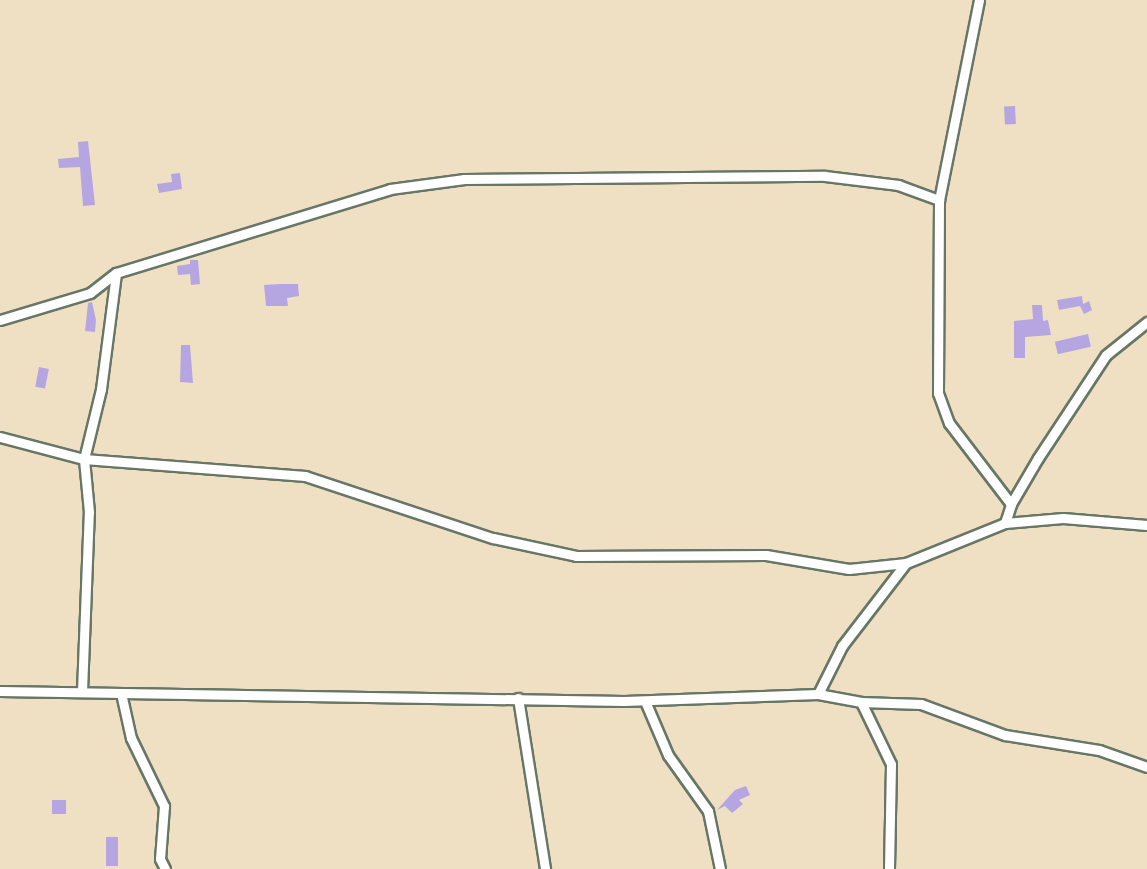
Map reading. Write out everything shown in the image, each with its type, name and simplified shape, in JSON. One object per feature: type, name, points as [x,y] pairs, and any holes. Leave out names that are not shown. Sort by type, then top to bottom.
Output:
[{"type":"street","points":[[979,0],[939,200],[938,393],[949,423],[1011,504]]},
{"type":"street","points":[[0,320],[90,293],[116,273],[390,189],[464,179],[825,176],[898,185],[939,200]]},
{"type":"street","points":[[82,692],[89,512],[84,459],[102,389],[116,273]]},
{"type":"street","points":[[1005,523],[1011,504],[1107,355],[1147,322]]},
{"type":"street","points":[[0,437],[84,459],[305,476],[493,538],[576,556],[766,555],[849,568],[906,563],[1005,523],[1063,518],[1147,525]]},
{"type":"street","points":[[818,694],[842,646],[906,563]]},
{"type":"street","points":[[0,691],[645,700],[818,694],[861,702],[921,704],[1005,735],[1099,750],[1147,767]]},
{"type":"street","points":[[121,693],[131,738],[164,806],[160,859],[165,869]]},
{"type":"street","points":[[518,698],[545,869]]},
{"type":"street","points":[[645,700],[668,754],[708,811],[720,869]]},
{"type":"street","points":[[861,702],[891,764],[889,869]]},
{"type":"building","points":[[1015,106],[1016,124],[1005,125],[1004,107]]},
{"type":"building","points":[[88,141],[95,205],[83,206],[80,167],[59,168],[58,159],[79,157],[78,142]]},
{"type":"building","points":[[180,173],[182,189],[159,193],[157,184],[172,182],[171,174]]},
{"type":"building","points":[[190,260],[198,260],[200,284],[191,285],[190,274],[178,275],[177,266],[190,264]]},
{"type":"building","points":[[298,284],[299,296],[287,298],[288,306],[266,306],[264,285]]},
{"type":"building","points":[[1082,296],[1083,304],[1089,301],[1092,310],[1084,314],[1080,306],[1059,310],[1057,300]]},
{"type":"building","points":[[92,302],[96,320],[95,332],[85,331],[88,303]]},
{"type":"building","points":[[1032,305],[1042,305],[1043,321],[1048,320],[1051,335],[1025,337],[1025,358],[1014,358],[1014,321],[1033,319]]},
{"type":"building","points":[[1088,334],[1091,347],[1058,354],[1055,342]]},
{"type":"building","points":[[181,345],[190,345],[193,383],[180,382]]},
{"type":"building","points":[[39,367],[49,369],[45,389],[35,387]]},
{"type":"building","points":[[746,786],[750,795],[739,800],[743,804],[732,813],[725,806],[717,810],[735,790]]},
{"type":"building","points":[[52,800],[66,800],[66,814],[52,814]]},
{"type":"building","points":[[106,837],[118,837],[118,866],[106,866]]}]
